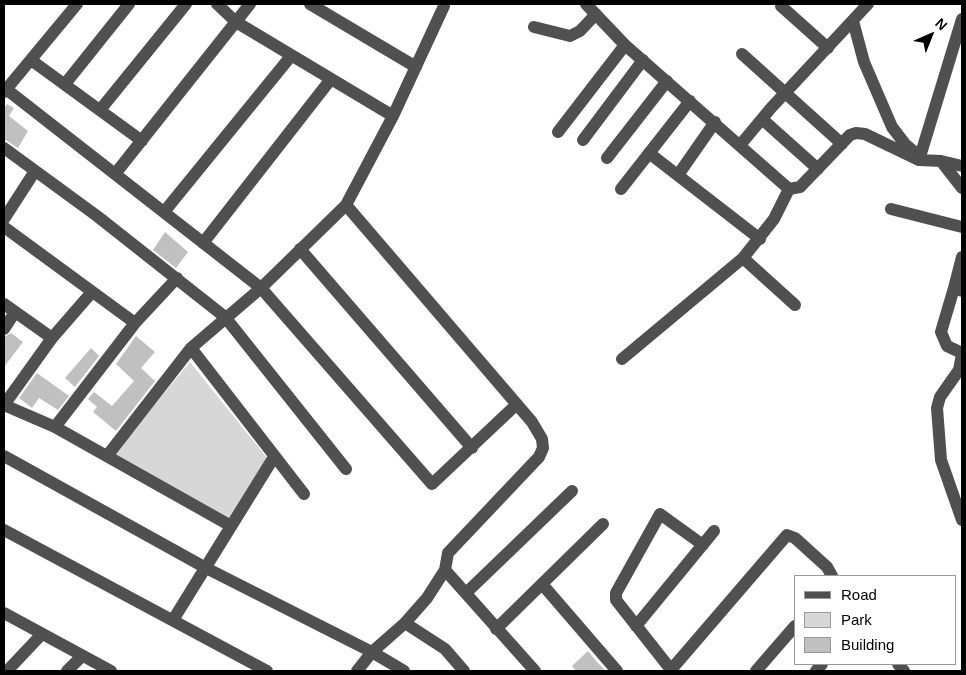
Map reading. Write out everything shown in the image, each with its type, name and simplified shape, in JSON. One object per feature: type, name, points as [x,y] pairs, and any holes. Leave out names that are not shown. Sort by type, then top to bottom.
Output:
[{"type":"street","points":[[77,4],[5,91],[261,288],[432,484],[517,404]]},
{"type":"street","points":[[65,84],[129,4]]},
{"type":"street","points":[[100,110],[186,4]]},
{"type":"street","points":[[217,4],[236,22],[393,116]]},
{"type":"street","points":[[115,174],[250,4]]},
{"type":"street","points":[[310,4],[416,67]]},
{"type":"street","points":[[107,456],[191,348],[261,288],[346,205],[393,116],[444,4]]},
{"type":"street","points":[[586,4],[625,45],[741,144],[788,188],[796,189],[800,187],[850,135],[865,134],[919,159],[941,161],[962,166]]},
{"type":"street","points":[[741,144],[786,92],[868,4]]},
{"type":"street","points":[[780,6],[828,48]]},
{"type":"street","points":[[534,26],[570,36],[580,31],[596,14]]},
{"type":"street","points":[[919,159],[962,19]]},
{"type":"street","points":[[853,21],[864,62],[892,127],[919,159]]},
{"type":"street","points":[[558,132],[625,45]]},
{"type":"street","points":[[742,54],[842,144]]},
{"type":"street","points":[[164,212],[291,56]]},
{"type":"street","points":[[31,60],[142,141]]},
{"type":"street","points":[[583,140],[643,60]]},
{"type":"street","points":[[203,242],[331,79]]},
{"type":"street","points":[[607,158],[667,80]]},
{"type":"street","points":[[622,189],[690,100]]},
{"type":"street","points":[[762,119],[818,168]]},
{"type":"street","points":[[678,175],[715,122]]},
{"type":"street","points":[[4,148],[177,278],[225,317],[346,469]]},
{"type":"street","points":[[649,153],[760,239]]},
{"type":"street","points":[[941,161],[962,188]]},
{"type":"street","points":[[4,219],[35,171]]},
{"type":"street","points":[[622,359],[743,258],[774,219],[788,188]]},
{"type":"street","points":[[346,205],[517,404],[538,430],[542,439],[542,452],[539,457],[448,553],[446,570],[427,598],[405,623],[372,652],[357,671]]},
{"type":"street","points":[[891,209],[962,227]]},
{"type":"street","points":[[4,227],[135,323]]},
{"type":"street","points":[[300,249],[472,448]]},
{"type":"street","points":[[962,257],[958,290],[941,332],[947,346],[962,354],[959,375],[940,397],[937,430],[941,460],[962,520]]},
{"type":"street","points":[[743,258],[795,305]]},
{"type":"street","points":[[55,427],[135,323],[177,278]]},
{"type":"street","points":[[92,292],[52,338],[4,405],[55,427],[231,526]]},
{"type":"street","points":[[4,304],[52,338]]},
{"type":"street","points":[[4,329],[15,312]]},
{"type":"street","points":[[191,348],[304,494]]},
{"type":"street","points":[[4,456],[206,568],[372,652],[404,671]]},
{"type":"street","points":[[173,620],[274,457]]},
{"type":"street","points":[[466,593],[572,491]]},
{"type":"street","points":[[703,546],[660,514],[616,593],[616,600],[671,671],[787,536],[794,538],[827,567],[831,575]]},
{"type":"street","points":[[496,628],[603,524]]},
{"type":"street","points":[[4,530],[267,671]]},
{"type":"street","points":[[636,626],[714,532]]},
{"type":"street","points":[[446,570],[535,671]]},
{"type":"street","points":[[542,584],[617,671]]},
{"type":"street","points":[[4,613],[41,635],[111,671]]},
{"type":"street","points":[[405,623],[445,649],[464,671]]},
{"type":"street","points":[[756,671],[794,627]]},
{"type":"street","points":[[7,671],[41,635]]},
{"type":"street","points":[[68,671],[82,656]]},
{"type":"green space","points":[[190,362],[267,458],[229,520],[113,455]]},
{"type":"building","points":[[7,104],[14,108],[9,116],[28,131],[18,148],[4,139],[4,109]]},
{"type":"building","points":[[165,232],[188,252],[176,268],[153,250]]},
{"type":"building","points":[[11,333],[23,342],[4,367],[4,337]]},
{"type":"building","points":[[136,336],[155,352],[141,368],[155,381],[116,431],[93,412],[97,407],[88,399],[94,392],[112,406],[134,381],[116,364]]},
{"type":"building","points":[[91,348],[99,356],[75,387],[65,378]]},
{"type":"building","points":[[37,373],[69,396],[58,410],[39,398],[32,408],[19,398]]},
{"type":"building","points":[[588,651],[606,671],[576,671],[572,666]]}]
